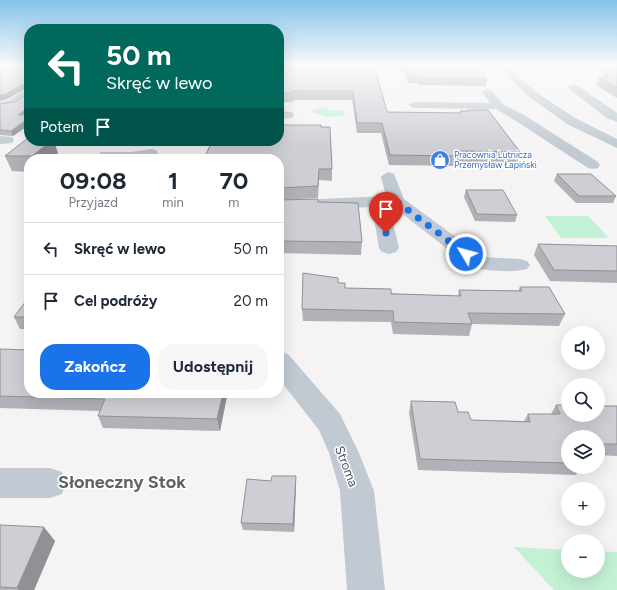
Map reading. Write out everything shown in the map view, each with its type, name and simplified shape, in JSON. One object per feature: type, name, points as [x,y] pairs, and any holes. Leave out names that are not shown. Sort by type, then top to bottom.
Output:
[{"type":"street","points":[[532,93],[592,131],[617,144]]},
{"type":"street","points":[[542,93],[566,115]]},
{"type":"street","points":[[581,93],[617,118]]},
{"type":"street","points":[[0,105],[11,103],[24,94]]},
{"type":"street","points":[[420,94],[421,97],[493,99],[593,165]]},
{"type":"street","points":[[415,105],[493,99]]},
{"type":"street","points":[[514,114],[566,115]]},
{"type":"street","points":[[141,154],[151,151]]},
{"type":"street","points":[[389,177],[389,248]]},
{"type":"street","points":[[284,206],[388,202],[478,263],[520,265]]},
{"type":"street","name":"Stroma","points":[[284,367],[330,423],[344,453],[357,491],[366,590]]},
{"type":"street","points":[[0,483],[50,484]]},
{"type":"green space","points":[[327,107],[328,110],[343,110],[345,116],[326,117],[309,111]]},
{"type":"green space","points":[[545,216],[588,216],[609,238],[561,238]]},
{"type":"green space","points":[[514,547],[561,550],[561,578],[605,578],[605,551],[617,552],[617,590],[554,590]]},
{"type":"building","points":[[0,93],[9,93],[6,94],[0,96]]},
{"type":"building","points":[[353,93],[382,93],[387,112],[461,113],[460,111],[488,110],[520,152],[461,151],[463,156],[390,155],[382,123],[357,123]]},
{"type":"building","points":[[24,96],[24,111],[18,115],[24,115],[24,122],[11,131],[0,130],[0,104],[14,102]]},
{"type":"building","points":[[284,125],[321,125],[321,127],[330,127],[332,169],[319,169],[318,186],[284,188],[284,154],[206,154],[210,146],[284,146]]},
{"type":"building","points":[[24,141],[24,146],[45,146],[35,154],[24,154],[24,156],[5,156]]},
{"type":"building","points":[[557,174],[591,174],[616,196],[579,196]]},
{"type":"building","points":[[466,190],[503,190],[517,215],[477,214]]},
{"type":"building","points":[[318,199],[318,202],[358,203],[362,242],[284,241],[284,200]]},
{"type":"building","points":[[538,244],[617,246],[617,271],[554,270]]},
{"type":"building","points":[[303,273],[338,278],[338,283],[345,283],[345,288],[391,289],[391,294],[461,296],[459,290],[522,291],[520,287],[549,287],[565,314],[468,313],[472,324],[394,322],[393,311],[302,309]]},
{"type":"building","points":[[24,304],[24,317],[14,317]]},
{"type":"building","points":[[0,349],[24,350],[24,397],[0,396]]},
{"type":"building","points":[[70,398],[222,398],[217,419],[98,416],[105,399]]},
{"type":"building","points":[[411,401],[455,402],[458,412],[468,412],[471,420],[530,422],[528,414],[560,414],[556,405],[561,405],[561,422],[605,422],[605,406],[617,406],[617,444],[605,444],[605,430],[561,430],[561,463],[420,459]]},
{"type":"building","points":[[272,476],[296,476],[293,524],[241,523],[247,479],[271,481]]},
{"type":"building","points":[[0,525],[44,527],[17,588],[0,587]]},
{"type":"place","name":"Pracownia Lutnicza Przemysław Łapiński","points":[[440,160]]},
{"type":"district","name":"Słoneczny Stok","points":[[122,482]]},
{"type":"route","points":[[386,233],[380,202],[396,201],[466,254]]}]
